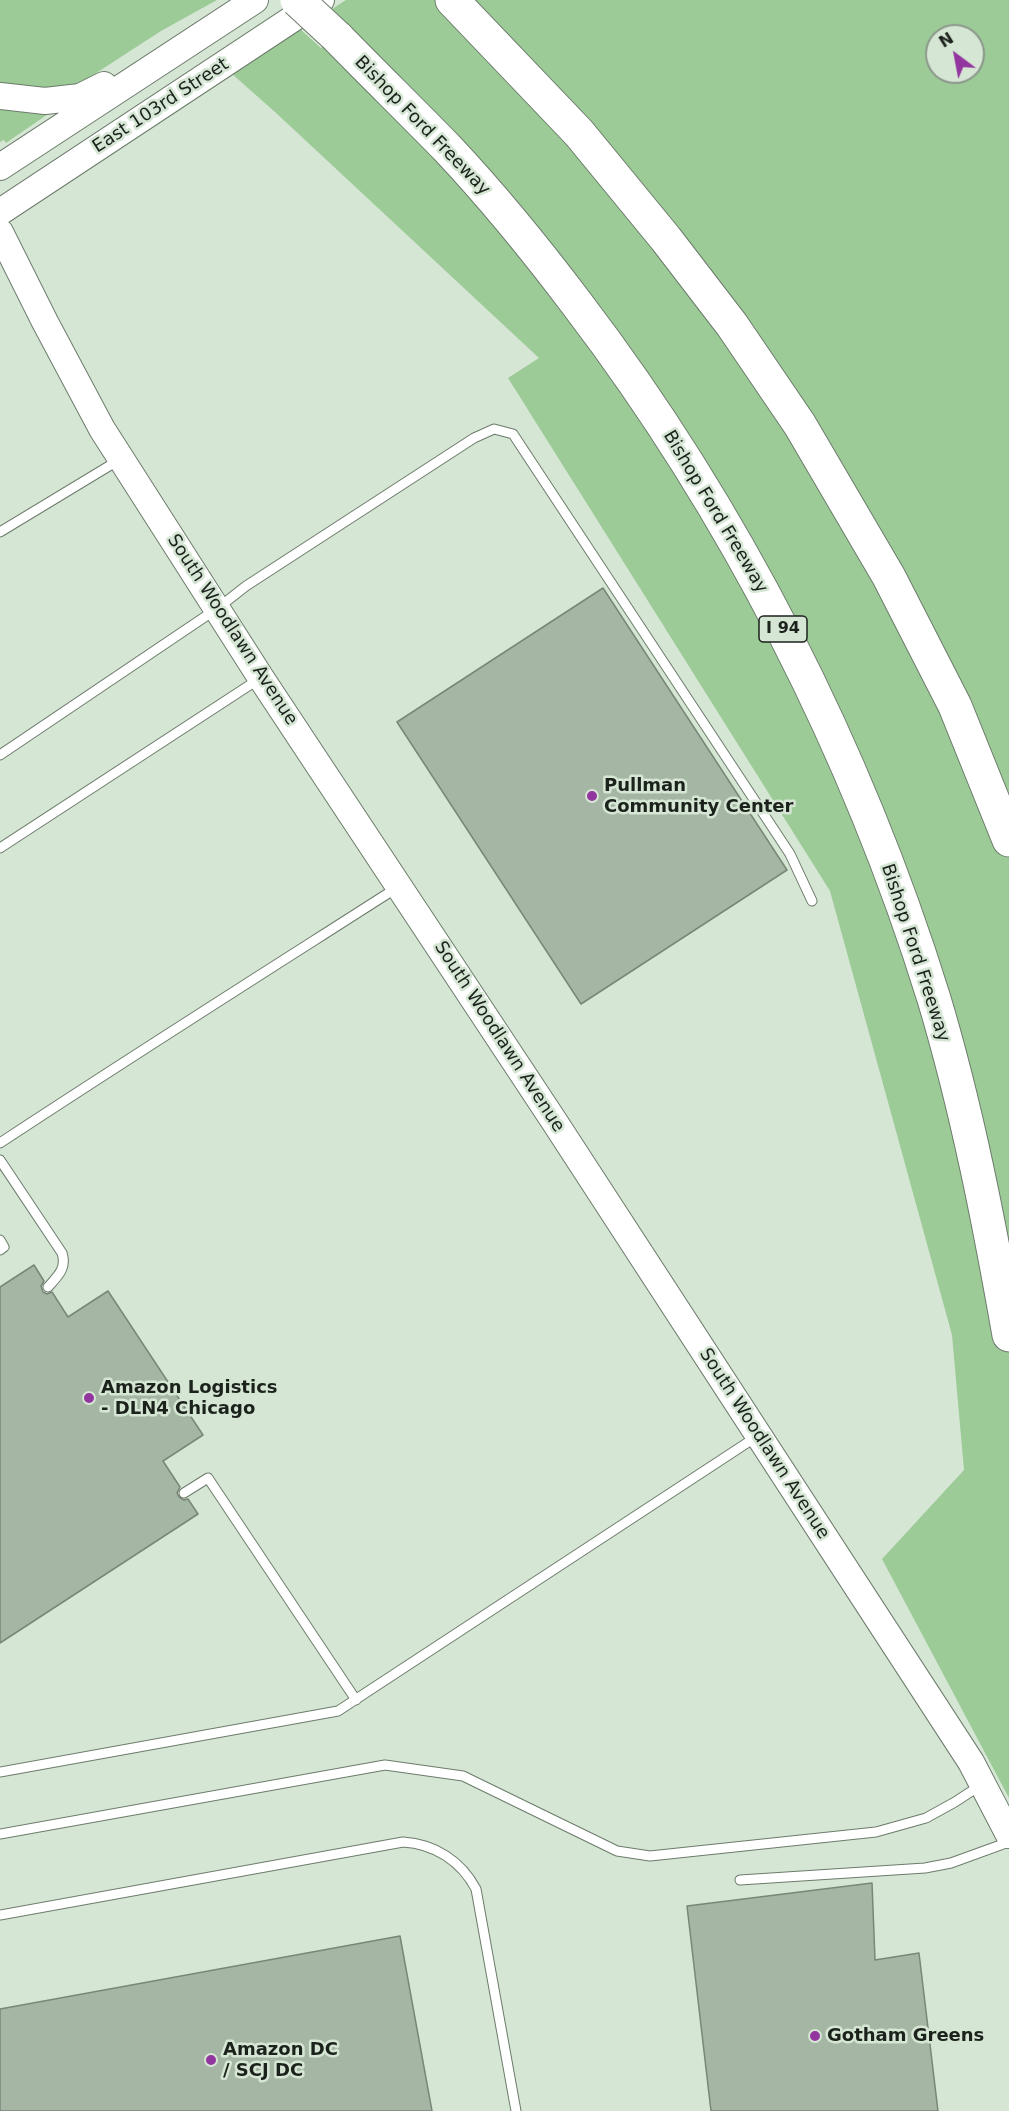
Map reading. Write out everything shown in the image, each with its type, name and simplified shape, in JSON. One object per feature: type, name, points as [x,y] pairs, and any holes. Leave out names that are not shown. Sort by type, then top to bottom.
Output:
[{"type":"highway","name":"Bishop Ford Freeway","points":[[297,0],[337,37],[449,151],[503,212],[578,305],[663,427],[726,527],[775,614],[825,716],[898,891],[934,1001],[972,1142],[1009,1335]]},
{"type":"highway","points":[[452,0],[579,133],[732,325],[800,425],[889,577],[950,696],[1009,840]]},
{"type":"street","name":"East 103rd Street","points":[[0,167],[255,0]]},
{"type":"street","name":"East 103rd Street","points":[[0,212],[321,0]]},
{"type":"street","points":[[0,96],[45,101],[80,97],[180,49]]},
{"type":"street","name":"South Woodlawn Avenue","points":[[0,232],[102,429],[261,678],[400,886],[983,1783],[1009,1834]]},
{"type":"lane","points":[[0,755],[218,608],[246,586],[474,438],[494,429],[513,434],[790,854],[812,901]]},
{"type":"lane","points":[[0,532],[121,458]]},
{"type":"lane","points":[[0,848],[261,678]]},
{"type":"lane","points":[[0,1143],[149,1045],[400,886]]},
{"type":"lane","points":[[0,1160],[62,1253],[65,1262],[61,1272],[48,1287]]},
{"type":"lane","points":[[0,1240],[4,1247],[0,1250]]},
{"type":"lane","points":[[0,1772],[338,1711],[758,1436]]},
{"type":"lane","points":[[184,1493],[208,1478],[356,1700]]},
{"type":"lane","points":[[0,1834],[385,1765],[464,1776],[617,1851],[650,1856],[876,1832],[926,1818],[983,1783]]},
{"type":"lane","points":[[0,1915],[403,1842],[418,1843],[438,1851],[457,1863],[468,1874],[476,1890],[516,2111]]},
{"type":"lane","points":[[740,1881],[925,1868],[951,1863],[1009,1842]]},
{"type":"green space","points":[[0,0],[217,0],[161,31],[90,77],[63,91],[0,89]]},
{"type":"green space","points":[[346,0],[1009,0],[1009,1798],[882,1559],[964,1470],[952,1335],[830,891],[508,378],[539,358],[231,73],[300,29],[321,48],[352,28],[332,9]]},
{"type":"green space","points":[[0,103],[51,112],[6,143],[4,140],[0,142]]},
{"type":"building","name":"Pullman Community Center","points":[[603,588],[787,870],[581,1004],[397,722]]},
{"type":"building","name":"Amazon Logistics - DLN4 Chicago","points":[[34,1265],[44,1281],[41,1286],[43,1292],[47,1294],[52,1292],[68,1317],[108,1291],[203,1435],[163,1461],[180,1487],[177,1493],[179,1497],[184,1500],[188,1499],[198,1514],[0,1643],[0,1287]]},
{"type":"building","name":"Gotham Greens","points":[[872,1883],[875,1960],[919,1953],[938,2111],[711,2111],[687,1906]]},
{"type":"building","name":"Amazon DC / SCJ DC","points":[[400,1936],[432,2111],[0,2111],[0,2009]]},
{"type":"place","name":"Pullman Community Center","points":[[592,796]]},
{"type":"place","name":"Amazon Logistics - DLN4 Chicago","points":[[89,1398]]},
{"type":"place","name":"Gotham Greens","points":[[815,2036]]},
{"type":"place","name":"Amazon DC / SCJ DC","points":[[211,2060]]}]
